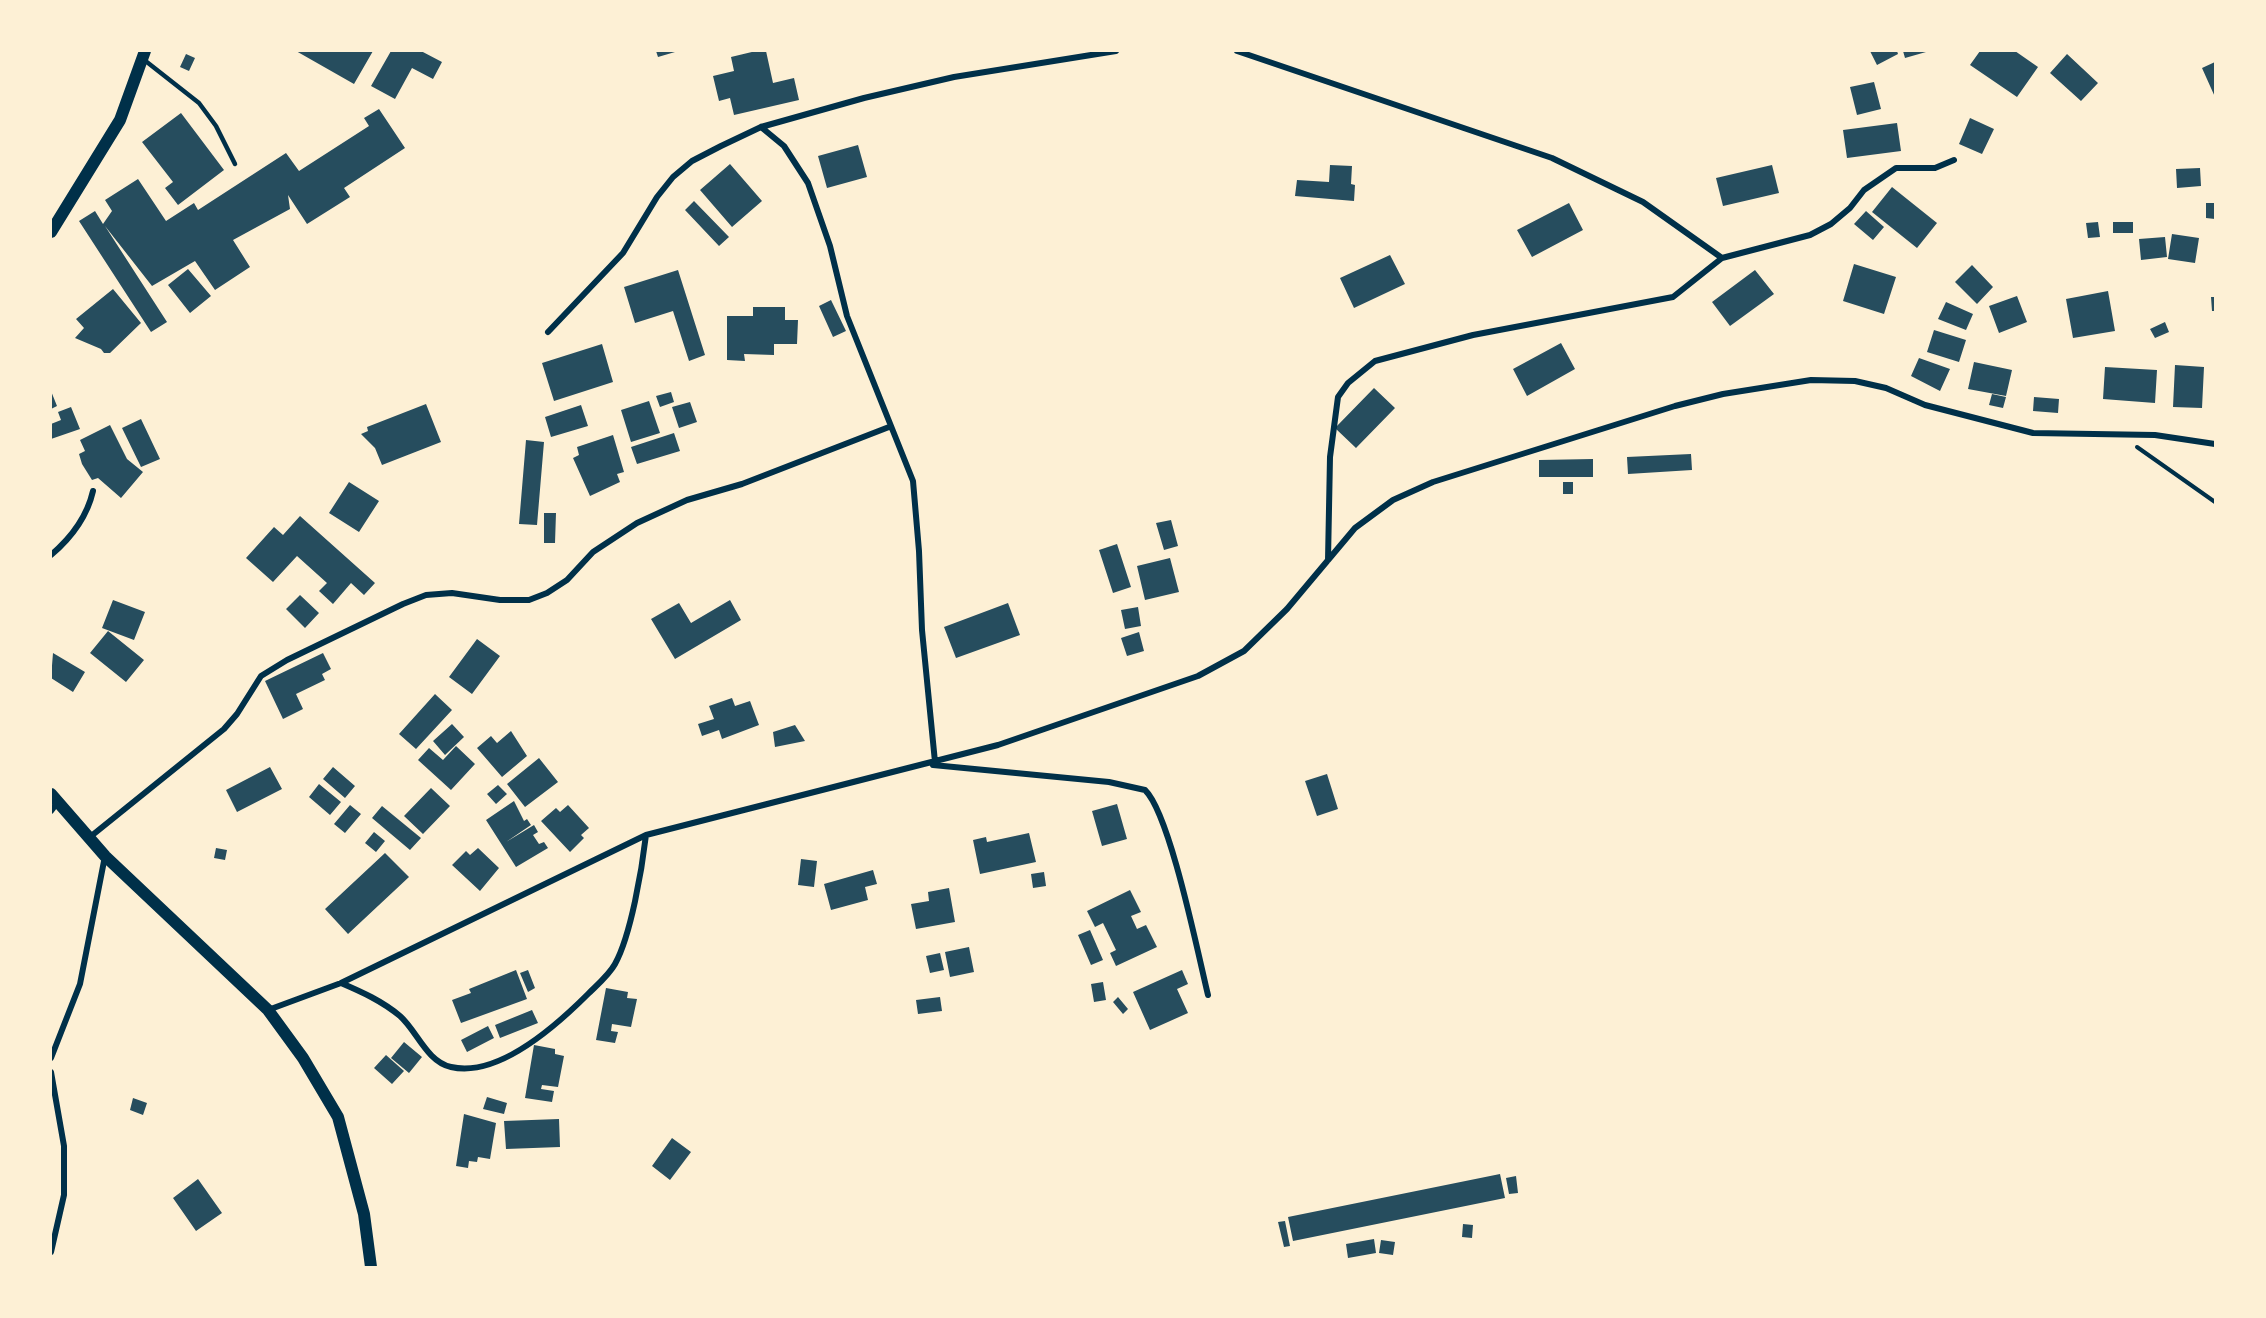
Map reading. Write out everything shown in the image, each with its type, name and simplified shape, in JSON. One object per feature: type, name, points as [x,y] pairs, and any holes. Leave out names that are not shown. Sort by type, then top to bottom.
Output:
[{"type":"main road","points":[[51,232],[120,120],[144,55]]},
{"type":"main road","points":[[53,803],[90,837],[105,856],[268,1010],[303,1058],[338,1117],[364,1214],[371,1267]]},
{"type":"street","points":[[549,332],[623,253],[657,197],[673,177],[692,161],[761,127],[954,77],[1116,51]]},
{"type":"street","points":[[1237,51],[1552,158],[1643,202],[1722,258]]},
{"type":"street","points":[[761,127],[784,146],[808,183],[830,246],[847,316],[889,427],[913,481],[922,630],[935,762]]},
{"type":"street","points":[[1328,561],[1330,457],[1338,397],[1348,383],[1375,361],[1473,335],[1673,297],[1722,258],[1810,235],[1831,224],[1864,190],[1896,168],[1935,168],[1954,160]]},
{"type":"street","points":[[268,1010],[341,982],[646,835],[935,762],[1106,710],[1198,676],[1244,651],[1287,609],[1355,528],[1393,500],[1433,482],[1675,406],[1770,386],[1811,381],[1855,381],[1886,388],[1925,405],[2033,433],[2155,435],[2215,444]]},
{"type":"street","points":[[90,837],[224,729],[237,714],[261,676],[287,660],[426,595],[452,593],[500,600],[529,600],[548,593],[567,580],[593,552],[637,522],[687,500],[741,484],[889,427]]},
{"type":"street","points":[[51,555],[64,544],[88,511],[93,491]]},
{"type":"street","points":[[926,764],[1108,782],[1144,790],[1157,806],[1182,890],[1208,995]]},
{"type":"street","points":[[341,982],[381,1001],[403,1018],[438,1062],[451,1067],[475,1068],[494,1063],[547,1031],[614,967],[621,952],[643,868],[646,835]]},
{"type":"street","points":[[51,1058],[80,984],[105,856]]},
{"type":"street","points":[[51,1072],[64,1146],[64,1195],[51,1252]]},
{"type":"lane","points":[[144,55],[199,103],[216,126],[235,164]]},
{"type":"path","points":[[2120,435],[2215,502]]},
{"type":"building","points":[[296,51],[373,51],[354,84]]},
{"type":"building","points":[[391,51],[421,51],[442,62],[433,79],[412,68],[395,99],[371,86]]},
{"type":"building","points":[[656,51],[675,51],[675,52],[658,57]]},
{"type":"building","points":[[766,51],[773,83],[794,78],[799,100],[734,115],[730,98],[719,101],[713,76],[734,71],[731,57]]},
{"type":"building","points":[[1870,51],[1897,51],[1898,54],[1877,65]]},
{"type":"building","points":[[1903,51],[1926,51],[1926,52],[1905,58]]},
{"type":"building","points":[[1980,51],[2015,51],[2038,67],[2017,97],[1970,65]]},
{"type":"building","points":[[186,54],[195,58],[189,71],[180,67]]},
{"type":"building","points":[[2067,54],[2098,83],[2081,101],[2050,73]]},
{"type":"building","points":[[2215,62],[2215,97],[2202,68]]},
{"type":"building","points":[[1874,82],[1881,109],[1857,115],[1850,87]]},
{"type":"building","points":[[379,109],[405,148],[344,188],[350,197],[307,224],[288,195],[290,209],[233,240],[250,267],[215,290],[195,261],[152,286],[105,226],[167,322],[151,332],[79,221],[95,211],[103,224],[112,211],[105,200],[138,179],[166,221],[194,203],[198,210],[286,153],[299,171],[369,126],[364,118]]},
{"type":"building","points":[[181,113],[224,170],[178,205],[165,188],[173,182],[142,142]]},
{"type":"building","points":[[1970,118],[1994,129],[1982,154],[1959,144]]},
{"type":"building","points":[[1897,123],[1901,151],[1847,158],[1843,130]]},
{"type":"building","points":[[858,145],[867,177],[827,188],[818,156]]},
{"type":"building","points":[[730,164],[762,201],[732,227],[700,190]]},
{"type":"building","points":[[1330,165],[1352,166],[1351,184],[1355,185],[1354,201],[1295,196],[1297,180],[1329,182]]},
{"type":"building","points":[[1772,165],[1779,193],[1723,206],[1716,178]]},
{"type":"building","points":[[2200,168],[2201,186],[2177,188],[2176,169]]},
{"type":"building","points":[[1892,187],[1937,223],[1917,248],[1872,212]]},
{"type":"building","points":[[694,201],[729,237],[719,246],[685,210]]},
{"type":"building","points":[[1569,203],[1583,230],[1532,257],[1517,230]]},
{"type":"building","points":[[2206,203],[2215,203],[2215,219],[2206,218]]},
{"type":"building","points":[[1866,211],[1884,227],[1873,240],[1854,224]]},
{"type":"building","points":[[2098,222],[2100,237],[2088,238],[2086,223]]},
{"type":"building","points":[[2113,222],[2133,222],[2133,233],[2113,233]]},
{"type":"building","points":[[2172,234],[2199,238],[2195,263],[2168,259]]},
{"type":"building","points":[[2165,237],[2167,257],[2141,260],[2139,239]]},
{"type":"building","points":[[1390,255],[1405,284],[1354,308],[1340,278]]},
{"type":"building","points":[[1854,264],[1896,277],[1884,314],[1843,301]]},
{"type":"building","points":[[1972,265],[1993,287],[1977,304],[1955,282]]},
{"type":"building","points":[[188,269],[211,296],[190,313],[168,285]]},
{"type":"building","points":[[678,270],[705,355],[689,361],[673,311],[635,323],[624,287]]},
{"type":"building","points":[[1755,270],[1774,294],[1730,326],[1712,302]]},
{"type":"building","points":[[113,289],[141,323],[110,353],[104,353],[101,349],[75,338],[84,328],[76,319]]},
{"type":"building","points":[[2108,291],[2115,331],[2073,338],[2066,299]]},
{"type":"building","points":[[2017,296],[2027,322],[1999,333],[1989,306]]},
{"type":"building","points":[[2211,297],[2215,297],[2215,311],[2212,311]]},
{"type":"building","points":[[831,300],[846,331],[833,337],[819,306]]},
{"type":"building","points":[[1946,302],[1973,314],[1966,330],[1938,319]]},
{"type":"building","points":[[753,307],[785,307],[785,320],[798,320],[797,344],[774,344],[774,355],[744,354],[745,361],[727,360],[727,316],[753,316]]},
{"type":"building","points":[[2165,322],[2169,332],[2155,338],[2150,329]]},
{"type":"building","points":[[1934,330],[1966,340],[1959,362],[1927,352]]},
{"type":"building","points":[[1561,343],[1575,369],[1527,396],[1513,369]]},
{"type":"building","points":[[602,344],[613,382],[554,401],[542,363]]},
{"type":"building","points":[[1919,358],[1950,369],[1940,391],[1911,376]]},
{"type":"building","points":[[1974,362],[2012,370],[2006,396],[1968,389]]},
{"type":"building","points":[[2175,365],[2204,367],[2202,408],[2173,407]]},
{"type":"building","points":[[2105,367],[2157,370],[2155,403],[2103,399]]},
{"type":"building","points":[[1374,388],[1395,408],[1356,448],[1335,428]]},
{"type":"building","points":[[51,391],[57,406],[51,409]]},
{"type":"building","points":[[671,392],[674,402],[660,407],[656,396]]},
{"type":"building","points":[[1992,394],[2006,397],[2003,408],[1989,405]]},
{"type":"building","points":[[2034,397],[2059,399],[2058,413],[2033,411]]},
{"type":"building","points":[[649,401],[660,433],[631,442],[621,410]]},
{"type":"building","points":[[690,402],[697,422],[679,428],[672,407]]},
{"type":"building","points":[[426,404],[441,442],[382,465],[375,448],[361,434],[368,431],[367,427]]},
{"type":"building","points":[[581,405],[588,426],[551,437],[545,417]]},
{"type":"building","points":[[71,407],[80,429],[51,439],[51,424],[61,420],[58,412]]},
{"type":"building","points":[[141,419],[160,459],[141,467],[122,428]]},
{"type":"building","points":[[110,425],[127,459],[143,472],[121,498],[98,478],[92,480],[79,454],[85,451],[80,440]]},
{"type":"building","points":[[674,433],[680,451],[637,464],[631,447]]},
{"type":"building","points":[[613,435],[624,472],[617,474],[620,482],[590,496],[573,458],[579,455],[577,447]]},
{"type":"building","points":[[526,440],[544,442],[537,525],[519,524]]},
{"type":"building","points":[[1691,454],[1692,470],[1628,474],[1627,457]]},
{"type":"building","points":[[1593,459],[1593,477],[1539,477],[1539,460]]},
{"type":"building","points":[[349,482],[379,501],[359,532],[329,513]]},
{"type":"building","points":[[1563,482],[1573,482],[1573,494],[1563,494]]},
{"type":"building","points":[[544,513],[556,513],[555,543],[544,543]]},
{"type":"building","points":[[300,516],[375,583],[364,595],[351,583],[333,604],[319,591],[327,583],[297,556],[273,582],[246,558],[274,527],[283,535]]},
{"type":"building","points":[[1171,520],[1178,546],[1164,550],[1156,523]]},
{"type":"building","points":[[1117,544],[1131,587],[1113,593],[1099,550]]},
{"type":"building","points":[[1170,558],[1179,592],[1145,600],[1137,566]]},
{"type":"building","points":[[300,595],[319,613],[305,628],[286,609]]},
{"type":"building","points":[[113,600],[145,612],[134,640],[102,628]]},
{"type":"building","points":[[730,600],[741,620],[675,659],[651,619],[679,603],[691,623]]},
{"type":"building","points":[[1008,603],[1020,635],[956,658],[944,627]]},
{"type":"building","points":[[1138,607],[1141,626],[1125,629],[1121,610]]},
{"type":"building","points":[[108,631],[144,660],[126,682],[90,653]]},
{"type":"building","points":[[1139,632],[1144,651],[1127,656],[1121,638]]},
{"type":"building","points":[[477,639],[500,656],[472,694],[449,677]]},
{"type":"building","points":[[53,653],[85,672],[73,692],[51,678]]},
{"type":"building","points":[[323,653],[331,669],[322,674],[325,680],[296,694],[303,709],[283,719],[265,681]]},
{"type":"building","points":[[435,694],[452,710],[416,749],[399,734]]},
{"type":"building","points":[[732,698],[735,706],[750,701],[759,725],[722,739],[719,730],[702,736],[698,724],[714,719],[709,706]]},
{"type":"building","points":[[452,724],[464,737],[445,755],[433,741]]},
{"type":"building","points":[[795,725],[805,741],[775,747],[773,732]]},
{"type":"building","points":[[511,731],[527,756],[502,777],[477,748],[491,736],[497,743]]},
{"type":"building","points":[[456,746],[475,764],[451,790],[418,760],[429,748],[443,760]]},
{"type":"building","points":[[539,758],[558,782],[525,807],[507,784]]},
{"type":"building","points":[[270,767],[282,789],[237,812],[226,790]]},
{"type":"building","points":[[333,767],[355,786],[345,798],[323,779]]},
{"type":"building","points":[[1327,774],[1338,809],[1317,816],[1305,781]]},
{"type":"building","points":[[319,784],[341,802],[330,815],[309,797]]},
{"type":"building","points":[[498,785],[507,794],[496,804],[487,794]]},
{"type":"building","points":[[431,788],[450,806],[423,834],[404,816]]},
{"type":"building","points":[[514,801],[524,821],[527,819],[531,825],[506,842],[534,825],[538,832],[533,835],[539,844],[544,842],[548,848],[516,867],[486,820]]},
{"type":"building","points":[[1117,804],[1127,839],[1102,846],[1092,811]]},
{"type":"building","points":[[350,805],[361,814],[345,833],[334,824]]},
{"type":"building","points":[[568,805],[589,828],[581,835],[584,838],[570,852],[541,821],[556,808],[560,812]]},
{"type":"building","points":[[382,806],[421,838],[410,850],[372,818]]},
{"type":"building","points":[[374,832],[385,841],[376,852],[365,843]]},
{"type":"building","points":[[1029,833],[1036,862],[980,874],[973,840],[986,837],[987,842]]},
{"type":"building","points":[[216,848],[227,850],[225,860],[214,858]]},
{"type":"building","points":[[478,848],[499,868],[480,891],[452,865],[466,851],[470,855]]},
{"type":"building","points":[[385,853],[409,877],[348,934],[325,909]]},
{"type":"building","points":[[801,859],[817,861],[814,887],[798,885]]},
{"type":"building","points":[[873,870],[877,884],[865,887],[868,900],[831,910],[824,884]]},
{"type":"building","points":[[1044,872],[1046,886],[1033,888],[1031,874]]},
{"type":"building","points":[[949,888],[955,922],[916,929],[911,904],[929,901],[928,892]]},
{"type":"building","points":[[1130,890],[1141,912],[1131,916],[1137,929],[1146,925],[1157,947],[1116,966],[1110,953],[1116,950],[1103,923],[1095,927],[1087,911]]},
{"type":"building","points":[[1090,930],[1103,960],[1091,965],[1078,935]]},
{"type":"building","points":[[969,947],[974,972],[950,977],[945,952]]},
{"type":"building","points":[[940,953],[944,970],[930,973],[926,956]]},
{"type":"building","points":[[516,970],[527,999],[461,1023],[452,1000],[471,993],[469,989]]},
{"type":"building","points":[[528,970],[535,988],[528,992],[520,973]]},
{"type":"building","points":[[1182,970],[1188,984],[1177,989],[1188,1013],[1150,1030],[1133,992]]},
{"type":"building","points":[[1103,982],[1106,1000],[1094,1002],[1091,984]]},
{"type":"building","points":[[606,988],[628,992],[627,998],[637,999],[631,1027],[612,1024],[611,1031],[618,1032],[615,1043],[596,1040]]},
{"type":"building","points":[[940,997],[942,1011],[918,1014],[916,1000]]},
{"type":"building","points":[[1118,997],[1128,1009],[1123,1014],[1113,1002]]},
{"type":"building","points":[[532,1010],[538,1023],[500,1038],[495,1025]]},
{"type":"building","points":[[488,1026],[494,1038],[467,1052],[461,1040]]},
{"type":"building","points":[[404,1042],[422,1057],[409,1073],[391,1058]]},
{"type":"building","points":[[534,1045],[555,1049],[555,1054],[564,1056],[558,1087],[542,1085],[541,1089],[554,1091],[552,1102],[525,1098]]},
{"type":"building","points":[[386,1055],[404,1071],[392,1084],[374,1068]]},
{"type":"building","points":[[487,1097],[507,1103],[504,1114],[483,1109]]},
{"type":"building","points":[[133,1098],[147,1103],[143,1115],[130,1110]]},
{"type":"building","points":[[464,1114],[496,1123],[490,1159],[478,1157],[477,1162],[469,1161],[468,1168],[456,1166]]},
{"type":"building","points":[[559,1119],[560,1147],[506,1149],[504,1121]]},
{"type":"building","points":[[672,1138],[691,1152],[670,1180],[652,1166]]},
{"type":"building","points":[[1500,1174],[1505,1198],[1293,1241],[1288,1217]]},
{"type":"building","points":[[1516,1176],[1518,1193],[1509,1194],[1506,1178]]},
{"type":"building","points":[[198,1179],[222,1213],[196,1231],[173,1198]]},
{"type":"building","points":[[1285,1221],[1290,1246],[1284,1247],[1278,1222]]},
{"type":"building","points":[[1463,1224],[1473,1225],[1472,1238],[1462,1237]]},
{"type":"building","points":[[1374,1239],[1376,1253],[1348,1258],[1346,1244]]},
{"type":"building","points":[[1381,1240],[1395,1242],[1393,1255],[1379,1253]]}]
